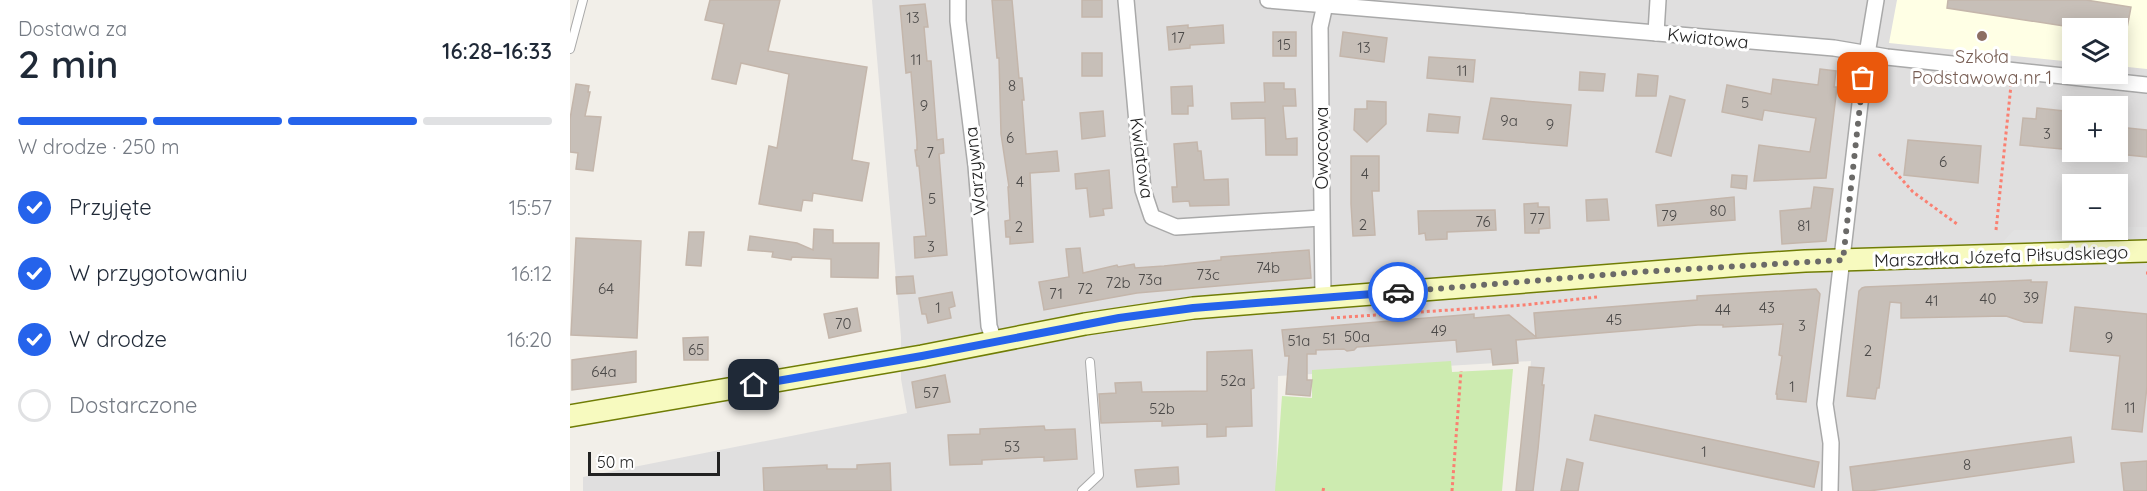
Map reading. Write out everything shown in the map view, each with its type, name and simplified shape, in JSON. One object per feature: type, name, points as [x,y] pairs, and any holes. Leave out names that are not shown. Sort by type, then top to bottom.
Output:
[{"type":"street","name":"Warzywna","points":[[958,0],[957,21],[976,166],[989,326],[994,341]]},
{"type":"street","name":"Kwiatowa","points":[[1126,0],[1143,190],[1152,217],[1176,227],[1321,218]]},
{"type":"street","name":"Kwiatowa","points":[[1268,0],[1325,3],[1834,48],[1866,54],[2147,85]]},
{"type":"street","points":[[1656,33],[1658,0]]},
{"type":"street","points":[[1830,491],[1831,443],[1825,404],[1866,54],[1876,0]]},
{"type":"street","name":"Owocowa","points":[[1323,298],[1320,27],[1325,3]]},
{"type":"street","name":"Marszałka Józefa Piłsudskiego","points":[[570,416],[903,360],[1119,318],[1182,309],[1639,272],[1843,260],[2147,251]]},
{"type":"lane","points":[[570,49],[583,0]]},
{"type":"lane","points":[[1082,491],[1099,474],[1090,362]]},
{"type":"path","points":[[1996,230],[2011,82]]},
{"type":"path","points":[[1879,154],[1913,192],[1958,224]]},
{"type":"path","points":[[1324,319],[1524,305],[1606,296]]},
{"type":"path","points":[[1452,491],[1461,371]]},
{"type":"shaded area","points":[[872,0],[2147,0],[2147,491],[1519,491],[1531,361],[1278,376],[1276,491],[583,491],[583,477],[907,413],[901,379],[901,337]]},
{"type":"shaded area","name":"Szkoła Podstawowa nr 1","points":[[1897,0],[2147,0],[2147,69],[2128,67],[2128,18],[2062,18],[2062,61],[1889,43]]},
{"type":"shaded area","points":[[2128,227],[2147,227],[2147,241],[2000,245],[2014,230],[2062,230],[2062,240],[2128,240]]},
{"type":"green space","points":[[1451,361],[1452,372],[1513,369],[1502,491],[1275,491],[1282,396],[1312,398],[1312,370]]},
{"type":"building","points":[[710,0],[780,0],[768,51],[867,67],[852,160],[869,163],[862,201],[813,193],[812,201],[803,200],[801,211],[759,204],[769,146],[777,148],[789,74],[741,63],[736,84],[712,79],[724,24],[705,20]]},
{"type":"building","points":[[992,0],[1012,0],[1019,78],[1022,78],[1024,100],[1022,100],[1026,154],[1057,151],[1059,171],[1030,173],[1033,242],[1010,244],[1010,237],[1006,237],[1005,221],[1010,220],[1009,187],[1001,134],[999,58],[997,58]]},
{"type":"building","points":[[1082,0],[1102,0],[1102,17],[1082,17]]},
{"type":"building","points":[[1948,0],[2086,0],[2131,7],[2128,23],[2128,18],[2062,18],[2062,26],[1947,8]]},
{"type":"building","points":[[925,4],[928,27],[924,27],[927,61],[931,61],[937,140],[943,139],[944,153],[939,154],[947,255],[915,258],[914,237],[926,236],[919,166],[917,166],[915,150],[917,150],[917,142],[911,72],[906,73],[900,6]]},
{"type":"building","points":[[1188,25],[1188,28],[1223,25],[1224,43],[1190,45],[1190,48],[1169,50],[1167,27]]},
{"type":"building","points":[[1273,32],[1296,32],[1296,56],[1273,56]]},
{"type":"building","points":[[1343,32],[1387,38],[1384,62],[1340,56]]},
{"type":"building","points":[[1082,53],[1102,53],[1102,76],[1082,76]]},
{"type":"building","points":[[1429,57],[1475,60],[1473,82],[1427,78]]},
{"type":"building","points":[[1820,69],[1836,71],[1834,87],[1837,87],[1826,178],[1754,181],[1759,145],[1810,152],[1816,118],[1764,110],[1762,120],[1722,112],[1727,85],[1771,94],[1773,79],[1818,85]]},
{"type":"building","points":[[1580,72],[1605,74],[1603,91],[1579,90]]},
{"type":"building","points":[[1638,74],[1658,76],[1656,96],[1636,96]]},
{"type":"building","points":[[1264,83],[1284,83],[1284,89],[1295,89],[1296,106],[1283,106],[1286,139],[1297,138],[1297,155],[1266,155],[1265,118],[1232,119],[1231,103],[1265,102]]},
{"type":"building","points":[[576,84],[589,86],[585,116],[601,117],[593,171],[576,169],[578,153],[570,152],[570,119]]},
{"type":"building","points":[[1192,86],[1193,106],[1188,106],[1188,114],[1172,114],[1171,87]]},
{"type":"building","points":[[1670,96],[1685,100],[1671,156],[1656,152]]},
{"type":"building","points":[[1491,98],[1571,105],[1567,146],[1483,139]]},
{"type":"building","points":[[1367,101],[1386,102],[1386,124],[1367,142],[1354,130],[1355,109],[1367,109]]},
{"type":"building","points":[[2037,108],[2062,111],[2062,149],[2020,145],[2023,118],[2036,119]]},
{"type":"building","points":[[1103,111],[1105,136],[1082,139],[1080,113]]},
{"type":"building","points":[[1429,114],[1460,117],[1458,133],[1427,131]]},
{"type":"building","points":[[2128,128],[2147,130],[2147,157],[2128,155]]},
{"type":"building","points":[[1908,140],[1981,146],[1978,183],[1904,175]]},
{"type":"building","points":[[1197,142],[1198,151],[1201,151],[1204,180],[1228,179],[1229,205],[1190,206],[1189,201],[1173,202],[1172,187],[1177,187],[1174,144]]},
{"type":"building","points":[[1351,156],[1379,156],[1379,191],[1372,191],[1375,235],[1353,236]]},
{"type":"building","points":[[1109,170],[1112,208],[1103,209],[1104,215],[1090,217],[1087,188],[1076,189],[1075,174]]},
{"type":"building","points":[[1732,175],[1747,176],[1746,189],[1731,187]]},
{"type":"building","points":[[1814,187],[1833,189],[1826,241],[1782,244],[1780,211],[1811,208]]},
{"type":"building","points":[[1734,197],[1735,220],[1658,226],[1656,205]]},
{"type":"building","points":[[1607,199],[1609,220],[1587,221],[1586,200]]},
{"type":"building","points":[[1538,203],[1538,207],[1549,207],[1550,228],[1539,229],[1539,233],[1525,233],[1524,204]]},
{"type":"building","points":[[1495,210],[1496,230],[1447,232],[1447,239],[1426,240],[1425,233],[1419,234],[1418,211]]},
{"type":"building","points":[[814,229],[833,230],[833,243],[879,243],[878,278],[831,277],[831,259],[792,257],[791,260],[772,257],[773,252],[748,250],[750,236],[797,243],[813,250]]},
{"type":"building","points":[[689,232],[704,232],[701,266],[686,265]]},
{"type":"building","points":[[576,238],[641,241],[637,338],[571,335]]},
{"type":"building","points":[[1080,248],[1083,273],[1117,265],[1118,267],[1134,264],[1135,268],[1164,266],[1221,260],[1221,257],[1309,250],[1311,278],[1137,293],[1044,310],[1039,282],[1069,277],[1066,249]]},
{"type":"building","points":[[913,276],[915,293],[897,294],[896,277]]},
{"type":"building","points":[[2031,280],[2031,282],[2047,282],[2042,323],[2024,322],[2006,316],[1901,318],[1901,303],[1890,302],[1879,388],[1877,388],[1875,399],[1847,396],[1859,291],[1862,288]]},
{"type":"building","points":[[1816,289],[1820,294],[1806,402],[1777,399],[1783,324],[1723,327],[1723,325],[1698,325],[1516,340],[1518,363],[1493,365],[1491,349],[1457,352],[1456,340],[1357,347],[1347,351],[1344,349],[1316,350],[1316,354],[1307,354],[1307,380],[1312,380],[1310,396],[1286,394],[1289,356],[1285,356],[1282,330],[1474,314],[1474,318],[1509,315],[1536,337],[1534,313],[1697,300],[1697,296]]},
{"type":"building","points":[[952,292],[955,306],[949,308],[951,318],[928,323],[926,314],[922,314],[919,298]]},
{"type":"building","points":[[2075,307],[2147,314],[2147,386],[2142,432],[2112,429],[2120,356],[2070,351]]},
{"type":"building","points":[[857,308],[861,331],[829,338],[824,314]]},
{"type":"building","points":[[708,337],[708,360],[684,360],[683,338]]},
{"type":"building","points":[[1252,350],[1254,388],[1251,389],[1252,426],[1226,427],[1226,436],[1207,437],[1207,424],[1162,426],[1162,421],[1101,423],[1099,394],[1116,393],[1115,383],[1141,382],[1142,392],[1207,391],[1207,352]]},
{"type":"building","points":[[636,351],[636,382],[572,390],[572,360]]},
{"type":"building","points":[[1529,367],[1544,368],[1538,449],[1533,491],[1516,491]]},
{"type":"building","points":[[945,375],[950,402],[916,408],[912,382]]},
{"type":"building","points":[[1595,415],[1819,462],[1814,487],[1590,440]]},
{"type":"building","points":[[1044,426],[1045,430],[1075,429],[1077,459],[1044,461],[1044,457],[982,460],[982,464],[950,465],[948,435],[980,434],[980,429]]},
{"type":"building","points":[[2071,437],[2074,462],[1869,491],[1853,491],[1850,467]]},
{"type":"building","points":[[1567,459],[1583,463],[1578,491],[1561,491]]},
{"type":"building","points":[[2147,461],[2147,491],[2124,491],[2121,463]]},
{"type":"building","points":[[890,463],[891,491],[764,491],[763,468],[827,465],[827,469],[857,469],[857,465]]},
{"type":"building","points":[[1178,467],[1179,484],[1137,487],[1135,470]]},
{"type":"way so far","points":[[1398,292],[1639,272],[1843,260],[1863,78]]},
{"type":"place","name":"Szkoła Podstawowa nr 1","points":[[1982,36]]},
{"type":"route","points":[[754,385],[922,356],[1119,318],[1193,308],[1398,292]]}]
